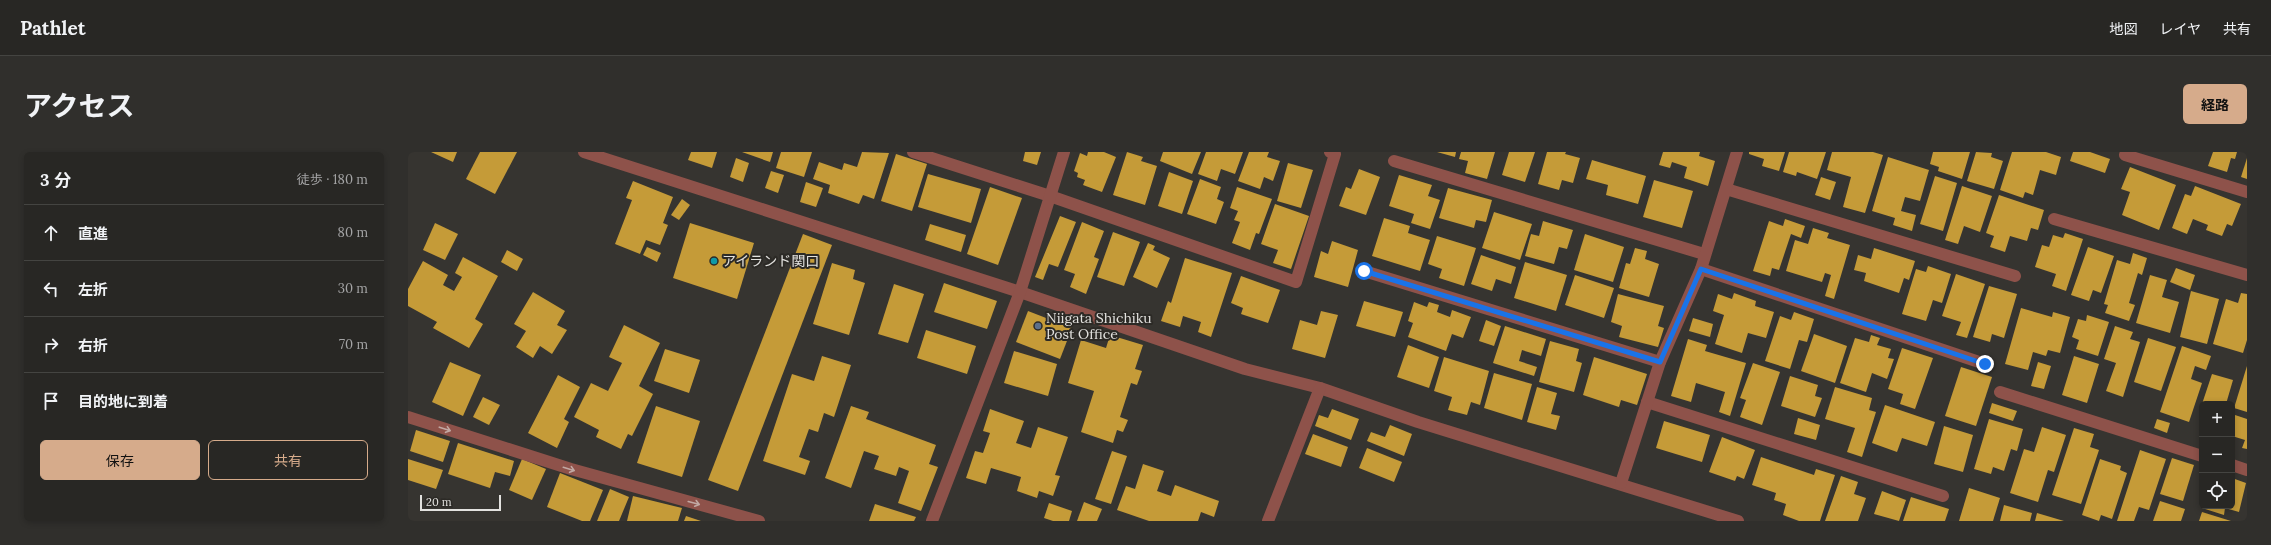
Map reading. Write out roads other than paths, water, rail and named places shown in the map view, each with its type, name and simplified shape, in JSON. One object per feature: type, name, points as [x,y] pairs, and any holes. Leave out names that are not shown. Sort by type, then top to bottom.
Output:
[{"type":"street","points":[[584,152],[1020,292],[1245,369],[1320,388],[1418,422],[1621,483],[1738,521]]},
{"type":"street","points":[[913,152],[1050,196],[1296,282],[1335,154],[1330,152]]},
{"type":"street","points":[[932,521],[1020,292],[1064,152]]},
{"type":"street","points":[[1621,483],[1660,362],[1701,269],[1704,254],[1737,152]]},
{"type":"street","points":[[2125,155],[2247,192]]},
{"type":"street","points":[[1394,161],[1704,254]]},
{"type":"street","points":[[1726,188],[2015,276]]},
{"type":"street","points":[[2054,219],[2247,275]]},
{"type":"street","points":[[1701,269],[1985,364]]},
{"type":"street","points":[[1364,271],[1660,362]]},
{"type":"street","points":[[1268,521],[1320,388]]},
{"type":"street","points":[[2000,392],[2199,455]]},
{"type":"street","points":[[1647,402],[1943,496]]},
{"type":"street","points":[[408,417],[571,469],[759,521]]},
{"type":"street","points":[[2235,466],[2247,470]]},
{"type":"place","name":"アイランド関口","points":[[714,261]]},
{"type":"place","name":"Niigata Shichiku Post Office","points":[[1038,326]]}]
